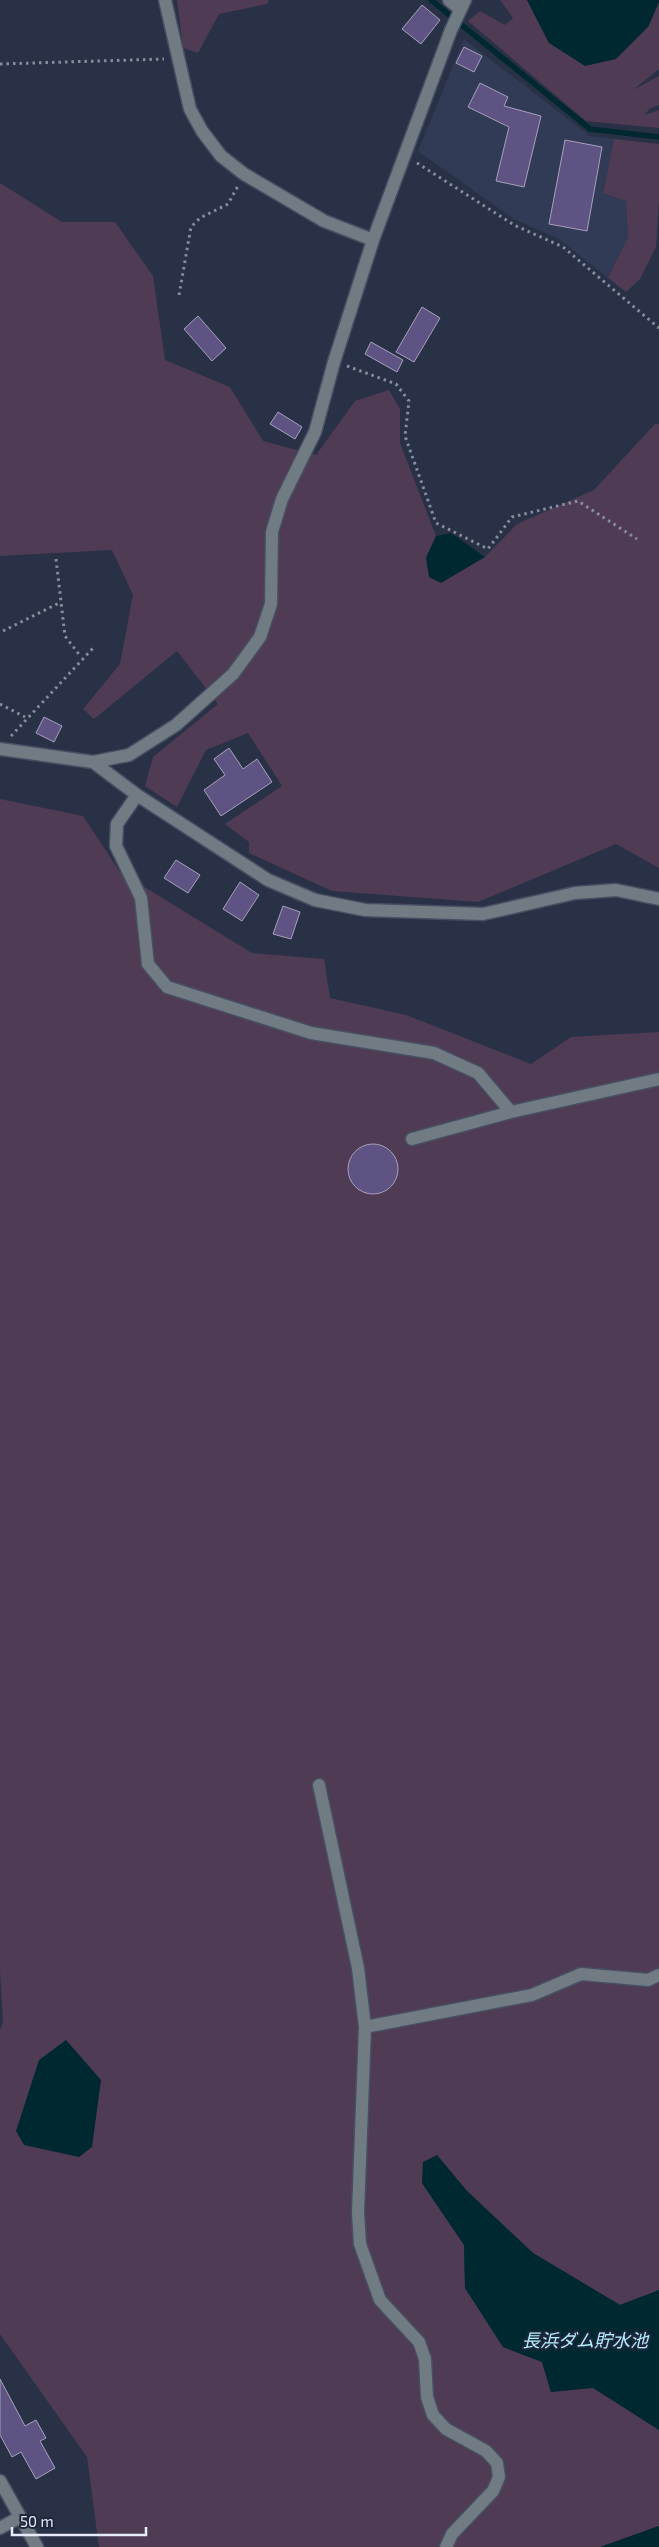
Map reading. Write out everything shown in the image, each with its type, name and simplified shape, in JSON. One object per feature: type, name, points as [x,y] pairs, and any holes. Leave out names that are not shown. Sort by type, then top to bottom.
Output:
[{"type":"street","points":[[165,0],[190,109],[202,132],[221,156],[244,174],[324,220],[373,240]]},
{"type":"street","points":[[4,750],[93,762],[129,755],[176,725],[232,674],[260,637],[271,604],[272,532],[282,499],[315,432],[334,362],[373,240],[462,4],[449,0]]},
{"type":"street","points":[[93,762],[137,795],[268,880],[315,900],[365,910],[483,914],[575,893],[616,890],[659,899]]},
{"type":"street","points":[[137,795],[116,824],[116,846],[141,898],[148,964],[166,987],[311,1033],[434,1053],[478,1073],[512,1112]]},
{"type":"street","points":[[412,1139],[512,1112],[659,1079]]},
{"type":"street","points":[[319,1785],[358,1968],[365,2027],[358,2213],[360,2244],[380,2300],[419,2342],[426,2359],[427,2396],[434,2415],[446,2429],[486,2451],[497,2463],[499,2477],[493,2491],[452,2534],[446,2547]]},
{"type":"street","points":[[365,2027],[532,1995],[581,1974],[648,1980],[659,1975]]},
{"type":"street","points":[[0,2481],[37,2547]]},
{"type":"street","points":[[0,2528],[20,2517]]},
{"type":"path","points":[[0,64],[177,59]]},
{"type":"path","points":[[404,155],[514,225],[563,247],[659,328]]},
{"type":"path","points":[[179,294],[191,227],[200,218],[228,204],[244,174]]},
{"type":"path","points":[[334,362],[396,384],[409,401],[405,436],[436,523],[488,549],[512,517],[578,501],[637,539]]},
{"type":"path","points":[[56,559],[65,636],[81,657]]},
{"type":"path","points":[[3,631],[61,602]]},
{"type":"path","points":[[4,750],[11,737],[95,646]]},
{"type":"path","points":[[0,704],[26,717]]},
{"type":"shaded area","points":[[177,0],[269,0],[267,4],[219,14],[198,53],[183,48]]},
{"type":"shaded area","points":[[500,0],[527,0],[549,43],[648,27],[659,2],[659,69],[633,90],[659,76],[659,105],[649,109],[645,115],[659,110],[659,128],[586,121],[468,21],[480,11],[505,25],[513,18]]},
{"type":"shaded area","points":[[464,39],[590,136],[614,139],[603,193],[626,201],[628,237],[608,278],[559,239],[514,219],[418,151]]},
{"type":"shaded area","points":[[614,139],[659,144],[659,200],[656,247],[640,279],[626,292],[608,278],[628,237],[626,201],[603,193]]},
{"type":"shaded area","points":[[0,183],[62,222],[115,222],[153,276],[165,360],[230,387],[263,441],[316,455],[355,401],[389,390],[400,409],[400,443],[436,536],[426,558],[485,557],[517,524],[594,490],[655,424],[659,424],[659,868],[616,844],[478,902],[332,891],[249,853],[249,842],[225,824],[282,786],[248,733],[206,750],[177,807],[145,786],[153,757],[218,704],[177,651],[94,719],[83,709],[120,664],[133,595],[112,550],[0,556]]},
{"type":"shaded area","points":[[0,799],[83,816],[120,872],[252,953],[324,959],[330,998],[406,1015],[531,1064],[571,1037],[659,1032],[659,2290],[620,2305],[533,2253],[467,2191],[437,2156],[422,2183],[464,2245],[465,2288],[503,2347],[542,2362],[551,2392],[593,2387],[659,2430],[659,2526],[600,2547],[99,2547],[87,2457],[0,2334],[0,2030],[3,2022],[0,1970]]},
{"type":"water","points":[[527,0],[659,0],[659,2],[648,27],[616,59],[585,66],[549,43]]},
{"type":"water","points":[[451,533],[485,557],[441,583],[429,577],[426,558],[436,536]]},
{"type":"water","points":[[66,2040],[101,2080],[92,2147],[79,2157],[24,2145],[16,2131],[39,2060]]},
{"type":"water","name":"長浜ダム貯水池","points":[[437,2155],[467,2191],[533,2253],[620,2305],[659,2290],[659,2430],[593,2388],[551,2392],[542,2362],[503,2347],[465,2288],[464,2245],[422,2183],[423,2162]]},
{"type":"water","points":[[659,2526],[659,2547],[600,2547]]},
{"type":"building","points":[[422,5],[440,20],[421,44],[402,29]]},
{"type":"building","points":[[464,47],[482,56],[474,72],[456,63]]},
{"type":"building","points":[[480,83],[508,97],[504,106],[541,116],[524,187],[496,181],[509,127],[468,107]]},
{"type":"building","points":[[565,140],[602,147],[587,231],[549,224]]},
{"type":"building","points":[[422,307],[440,318],[414,362],[396,352]]},
{"type":"building","points":[[198,316],[226,348],[212,361],[184,329]]},
{"type":"building","points":[[371,342],[403,360],[397,372],[365,354]]},
{"type":"building","points":[[278,412],[302,427],[295,439],[270,424]]},
{"type":"building","points":[[44,717],[62,726],[54,742],[36,733]]},
{"type":"building","points":[[229,748],[243,769],[257,759],[272,782],[221,816],[204,790],[225,775],[214,759]]},
{"type":"building","points":[[176,860],[200,875],[188,893],[164,878]]},
{"type":"building","points":[[240,882],[259,895],[242,921],[223,909]]},
{"type":"building","points":[[283,906],[300,912],[291,939],[273,934]]},
{"type":"building","points":[[373,1144],[383,1146],[391,1151],[396,1159],[398,1169],[396,1179],[391,1187],[383,1192],[373,1194],[363,1192],[355,1187],[350,1179],[348,1169],[350,1159],[355,1151],[363,1146]]},
{"type":"building","points":[[0,2379],[25,2426],[36,2420],[46,2438],[40,2441],[55,2468],[36,2479],[21,2452],[12,2457],[0,2435]]},
{"type":"waterway","points":[[431,0],[590,129],[659,137]]}]
